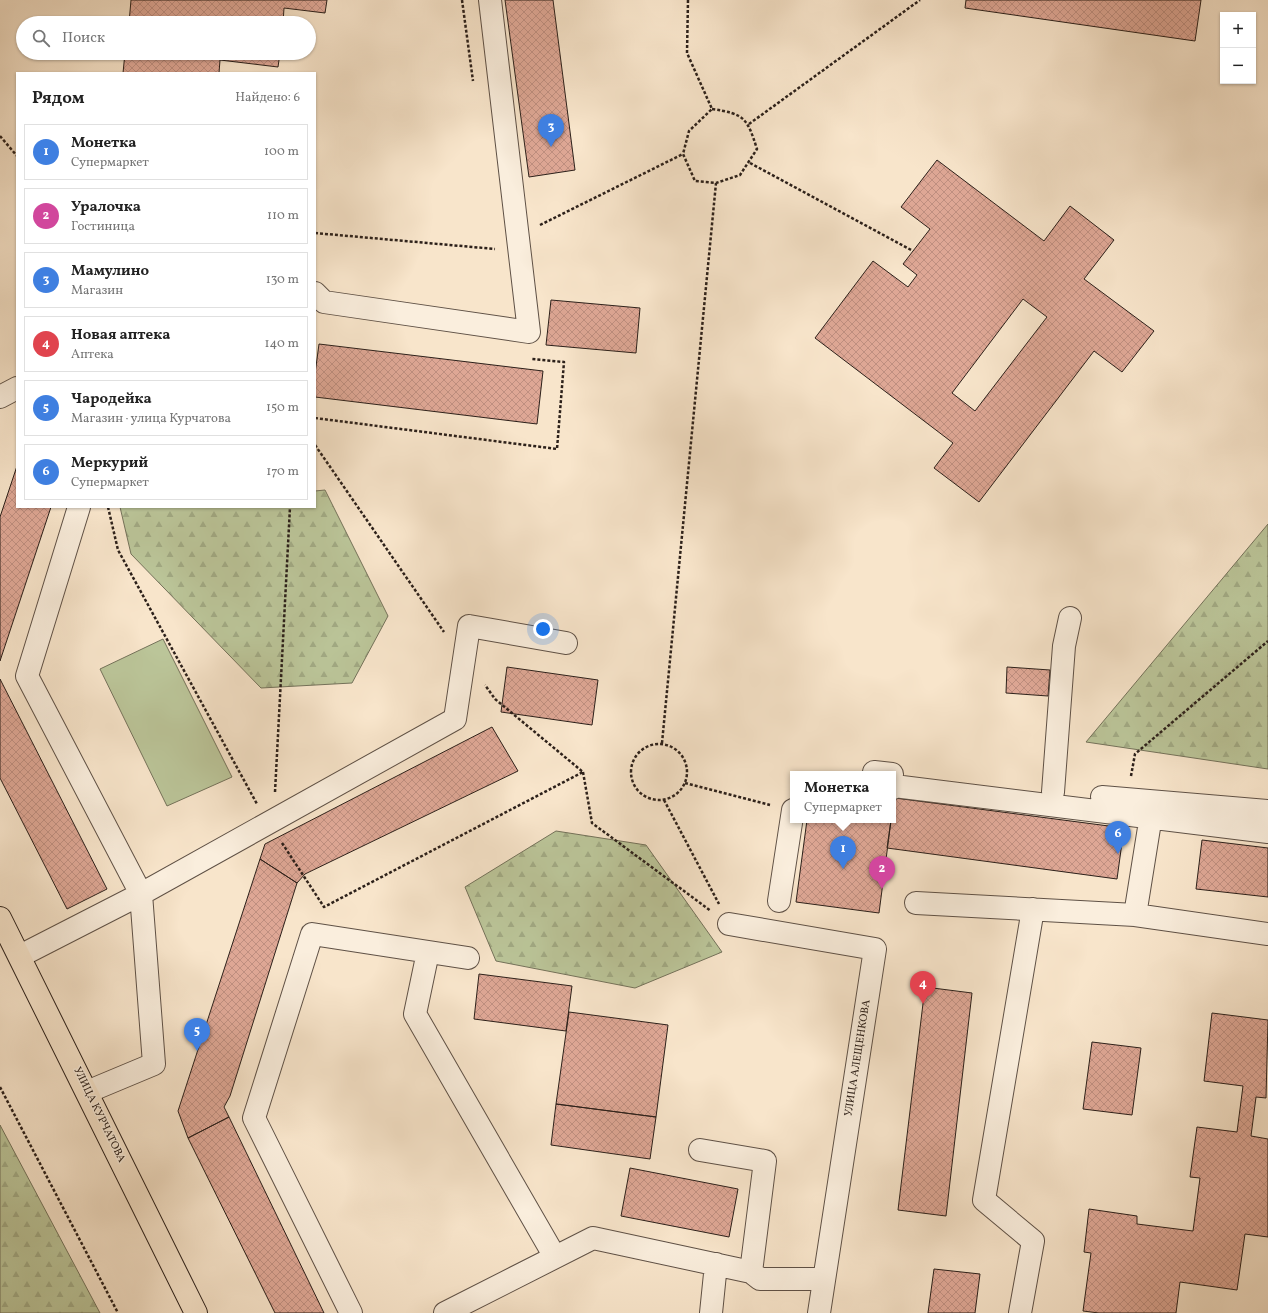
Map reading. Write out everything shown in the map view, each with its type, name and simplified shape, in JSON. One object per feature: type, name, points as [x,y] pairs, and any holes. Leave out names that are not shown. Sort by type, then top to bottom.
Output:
[{"type":"main road","name":"УЛИЦА КУРЧАТОВА","points":[[0,918],[196,1313]]},
{"type":"street","points":[[316,294],[324,302],[529,332],[490,0]]},
{"type":"street","points":[[0,397],[16,389]]},
{"type":"street","points":[[79,508],[27,676],[141,894],[154,1064],[87,1092]]},
{"type":"street","points":[[1053,792],[1064,646],[1070,618]]},
{"type":"street","points":[[20,956],[141,894],[455,719],[469,626],[566,643]]},
{"type":"street","points":[[896,774],[1128,799],[1152,810],[1268,832]]},
{"type":"street","points":[[896,786],[1152,810],[1268,811]]},
{"type":"street","points":[[1135,915],[1152,810]]},
{"type":"street","points":[[779,901],[790,823]]},
{"type":"street","points":[[916,903],[1135,915],[1268,934]]},
{"type":"street","points":[[1020,1313],[1033,1241],[984,1200],[1033,909]]},
{"type":"street","name":"УЛИЦА АЛЕЩЕНКОВА","points":[[729,924],[874,949],[819,1313]]},
{"type":"street","points":[[351,1313],[254,1118],[312,934],[468,958]]},
{"type":"street","points":[[428,952],[415,1014],[555,1257]]},
{"type":"street","points":[[700,1150],[765,1162],[751,1272]]},
{"type":"street","points":[[456,1311],[593,1238],[751,1272],[760,1279],[824,1279]]},
{"type":"street","points":[[711,1313],[716,1264]]},
{"type":"path","points":[[462,0],[474,86]]},
{"type":"path","points":[[688,0],[687,53],[712,109]]},
{"type":"path","points":[[749,124],[920,0]]},
{"type":"path","points":[[712,109],[734,112],[749,124],[757,149],[750,162],[740,175],[716,183],[695,181],[683,154],[689,132],[712,109]]},
{"type":"path","points":[[0,136],[16,155]]},
{"type":"path","points":[[316,233],[498,249],[518,236],[683,154]]},
{"type":"path","points":[[750,162],[913,251]]},
{"type":"path","points":[[662,743],[716,183]]},
{"type":"path","points":[[316,418],[557,449],[564,362],[532,359]]},
{"type":"path","points":[[108,508],[118,550],[256,804],[272,821]]},
{"type":"path","points":[[272,821],[290,508]]},
{"type":"path","points":[[1128,799],[1135,754],[1268,640]]},
{"type":"path","points":[[662,743],[672,746],[680,752],[685,760],[688,770],[685,783],[677,794],[664,800],[652,800],[642,795],[634,787],[630,776],[631,765],[636,753],[652,744],[662,743]]},
{"type":"path","points":[[583,772],[592,823],[729,924]]},
{"type":"path","points":[[685,783],[790,809]]},
{"type":"path","points":[[664,800],[729,924]]},
{"type":"path","points":[[0,1087],[118,1313]]},
{"type":"green space","points":[[325,490],[388,616],[352,683],[261,688],[131,554],[120,508],[316,508],[316,491]]},
{"type":"green space","points":[[1268,524],[1268,769],[1086,742]]},
{"type":"green space","points":[[163,639],[232,777],[167,806],[100,669]]},
{"type":"green space","points":[[556,831],[646,845],[722,952],[635,988],[496,961],[465,887]]},
{"type":"green space","points":[[0,1125],[100,1313],[0,1313]]},
{"type":"building","points":[[131,0],[327,0],[325,13],[284,8],[283,16],[130,16]]},
{"type":"building","points":[[505,0],[553,0],[575,170],[529,177]]},
{"type":"building","points":[[966,0],[1201,0],[1195,41],[965,8]]},
{"type":"building","points":[[124,60],[220,60],[219,72],[123,72]]},
{"type":"building","points":[[220,60],[279,60],[278,67]]},
{"type":"building","points":[[937,160],[1044,241],[1070,206],[1114,240],[1084,279],[1154,331],[1122,372],[1094,351],[979,502],[934,468],[953,443],[815,338],[873,261],[908,287],[917,275],[903,264],[930,229],[901,207]],"holes":[[[1023,299],[1047,317],[975,411],[952,393]]]},
{"type":"building","points":[[551,300],[640,308],[636,353],[546,345]]},
{"type":"building","points":[[319,344],[543,371],[537,424],[316,397],[316,366]]},
{"type":"building","points":[[16,469],[16,508],[51,508],[0,661],[0,517]]},
{"type":"building","points":[[507,667],[598,680],[592,725],[501,712]]},
{"type":"building","points":[[1007,667],[1050,670],[1048,696],[1006,693]]},
{"type":"building","points":[[0,679],[107,889],[67,909],[0,778]]},
{"type":"building","points":[[492,727],[518,771],[305,874],[297,883],[260,859],[265,844]]},
{"type":"building","points":[[896,798],[1124,828],[1117,879],[887,848],[891,823],[896,823]]},
{"type":"building","points":[[807,823],[891,823],[879,913],[796,902]]},
{"type":"building","points":[[1202,840],[1268,848],[1268,897],[1196,889]]},
{"type":"building","points":[[260,859],[297,883],[230,1096],[224,1107],[229,1117],[188,1138],[178,1111]]},
{"type":"building","points":[[479,974],[572,986],[566,1031],[474,1019]]},
{"type":"building","points":[[925,987],[972,993],[946,1216],[898,1210]]},
{"type":"building","points":[[569,1012],[668,1025],[656,1117],[556,1104]]},
{"type":"building","points":[[1212,1013],[1268,1020],[1266,1098],[1256,1097],[1251,1136],[1268,1139],[1268,1237],[1245,1234],[1237,1290],[1180,1282],[1176,1313],[1099,1313],[1083,1311],[1091,1253],[1084,1252],[1089,1209],[1137,1216],[1137,1224],[1193,1231],[1200,1178],[1190,1177],[1197,1127],[1237,1132],[1243,1086],[1204,1081]]},
{"type":"building","points":[[1092,1042],[1141,1048],[1132,1115],[1083,1109]]},
{"type":"building","points":[[556,1104],[656,1117],[650,1159],[551,1145]]},
{"type":"building","points":[[229,1117],[324,1313],[275,1313],[188,1138]]},
{"type":"building","points":[[630,1168],[738,1189],[729,1237],[621,1216]]},
{"type":"building","points":[[934,1269],[980,1274],[975,1313],[928,1313]]},
{"type":"place","name":"Мамулино","points":[[551,147]]},
{"type":"place","name":"Меркурий","points":[[1118,854]]},
{"type":"place","name":"Монетка","points":[[843,869]]},
{"type":"place","name":"Уралочка","points":[[882,889]]},
{"type":"place","name":"Новая аптека","points":[[923,1004]]},
{"type":"place","name":"Чародейка","points":[[197,1051]]}]
